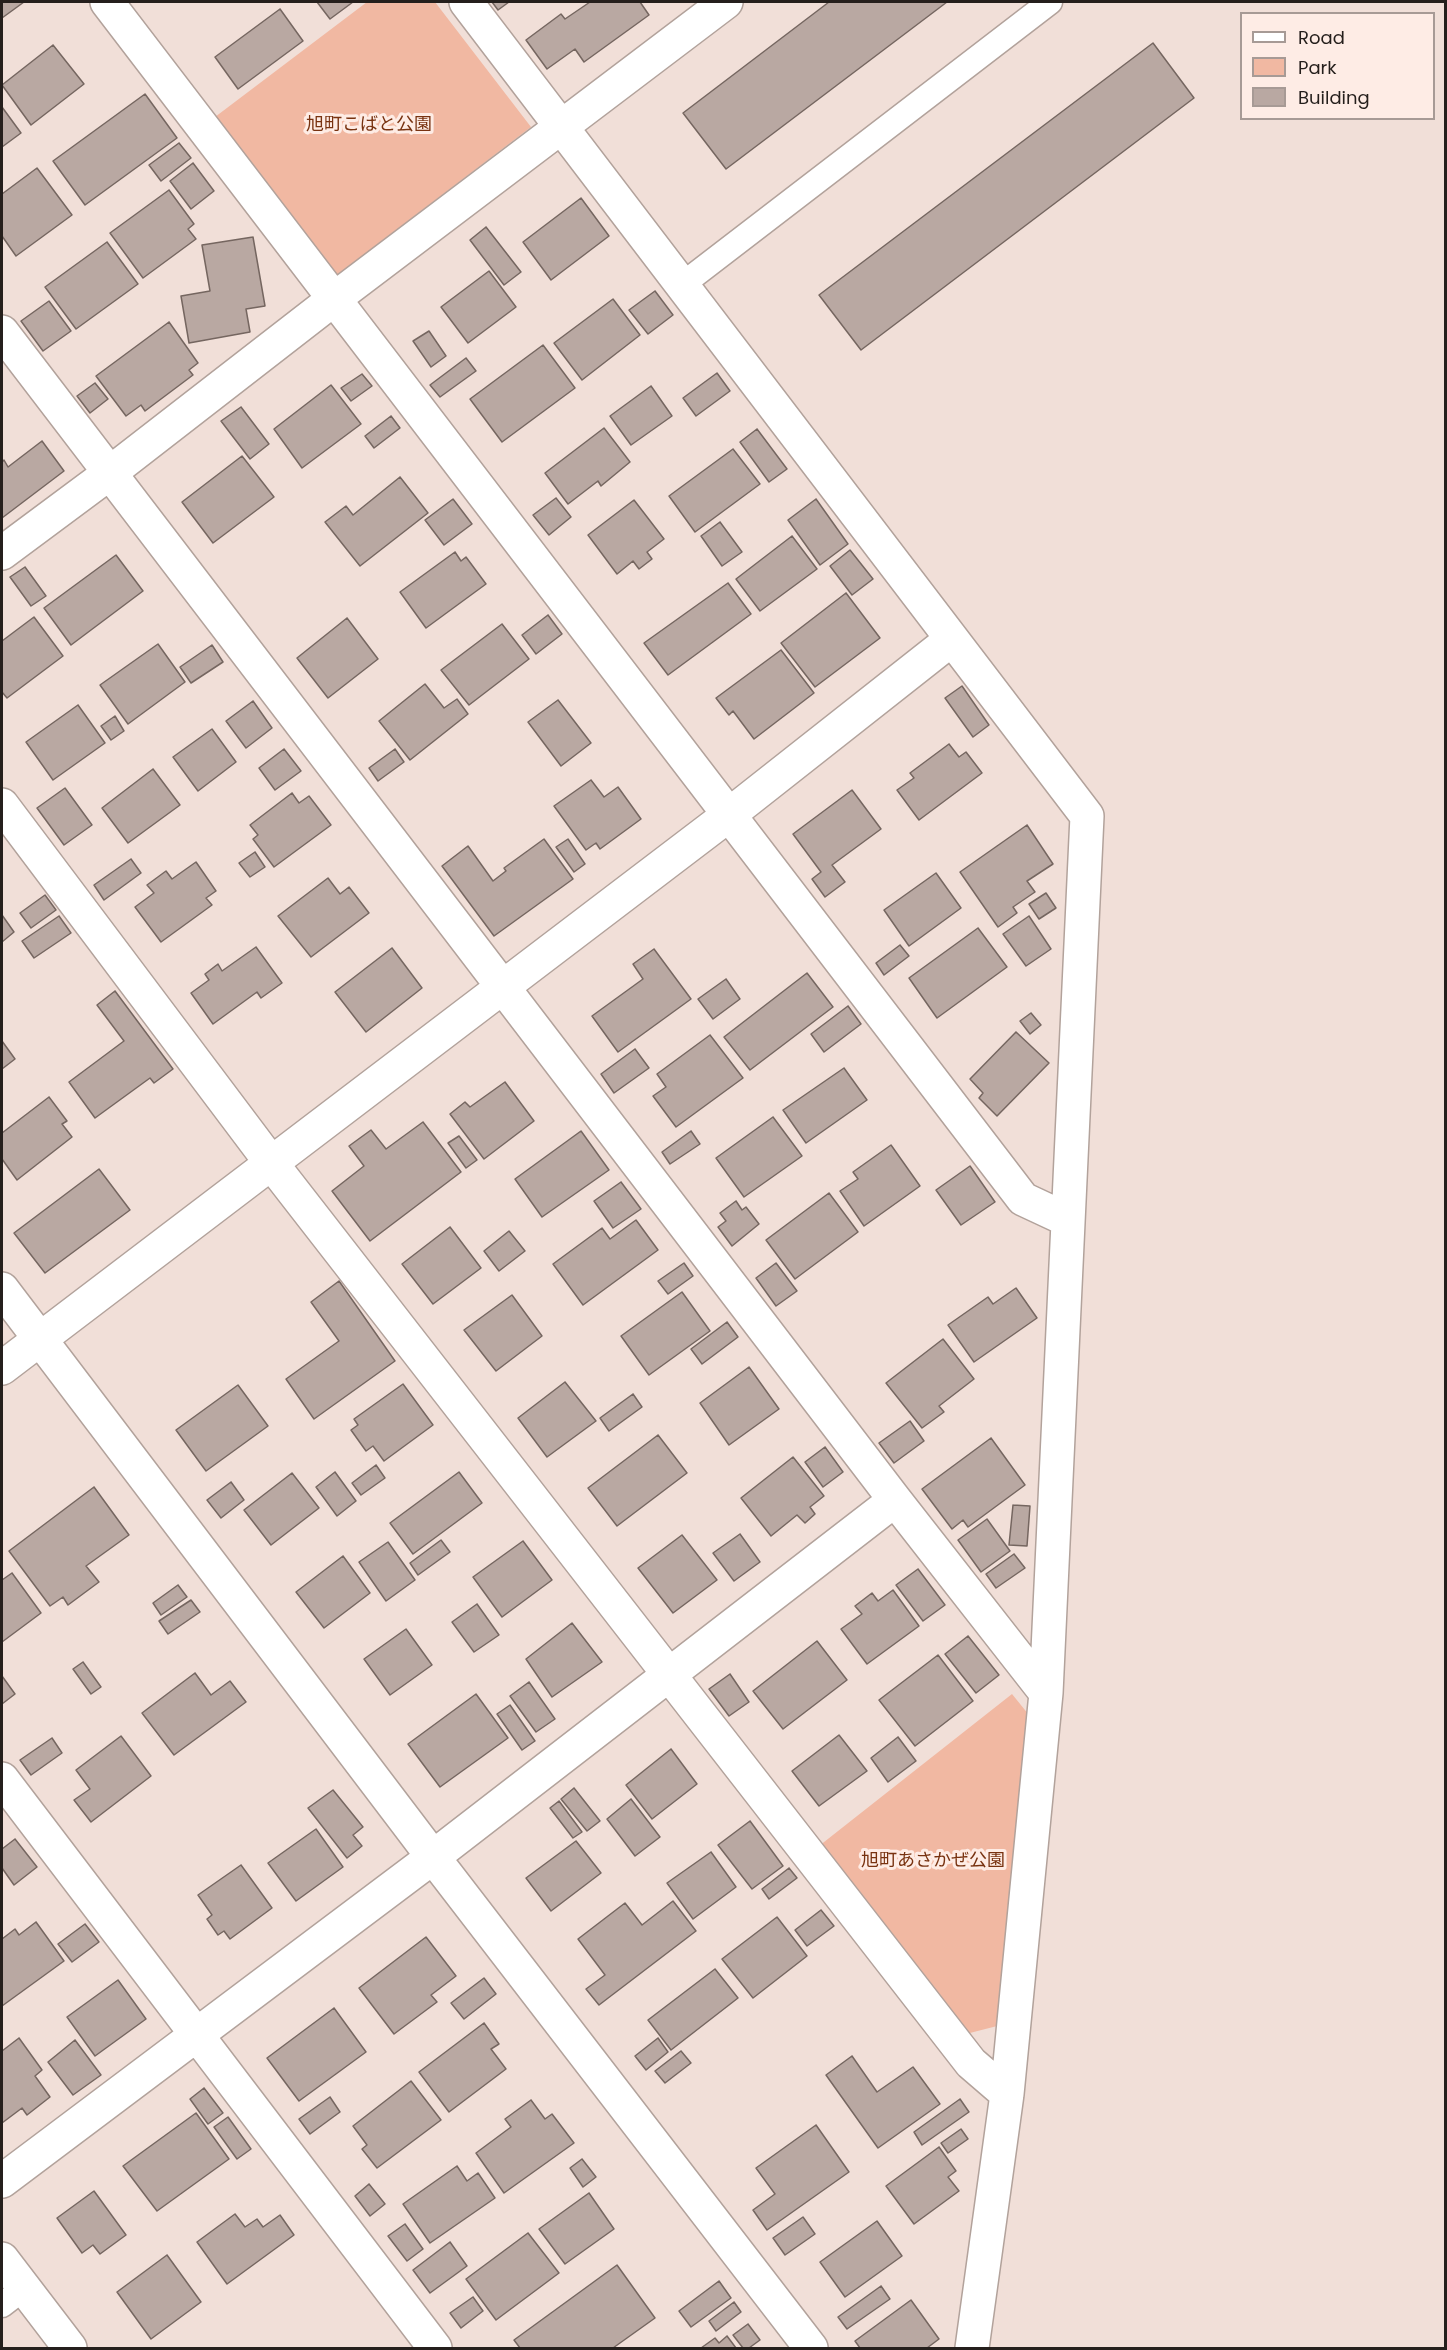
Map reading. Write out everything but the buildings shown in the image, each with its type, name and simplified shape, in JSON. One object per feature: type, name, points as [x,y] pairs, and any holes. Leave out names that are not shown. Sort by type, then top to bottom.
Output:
[{"type":"street","points":[[107,2],[1023,1199],[1068,1220]]},
{"type":"street","points":[[465,2],[1087,816],[1046,1693],[1007,2094],[972,2349]]},
{"type":"street","points":[[2,553],[111,472],[560,126],[726,2]]},
{"type":"street","points":[[2,332],[895,1500],[1046,1693]]},
{"type":"street","points":[[2,1368],[730,814],[952,639]]},
{"type":"street","points":[[2,805],[272,1164],[668,1674],[971,2062],[1007,2094]]},
{"type":"street","points":[[2,1289],[433,1857],[811,2349]]},
{"type":"street","points":[[2,2181],[433,1857],[895,1500]]},
{"type":"street","points":[[2,1779],[435,2349]]},
{"type":"street","points":[[2,2259],[13,2297],[70,2349]]},
{"type":"lane","points":[[682,284],[1050,2]]},
{"type":"green space","name":"旭町こばと公園","points":[[367,2],[435,2],[531,127],[336,276],[215,117]]},
{"type":"green space","name":"旭町あさかぜ公園","points":[[1012,1694],[1029,1715],[1001,2025],[962,2035],[819,1846]]}]
